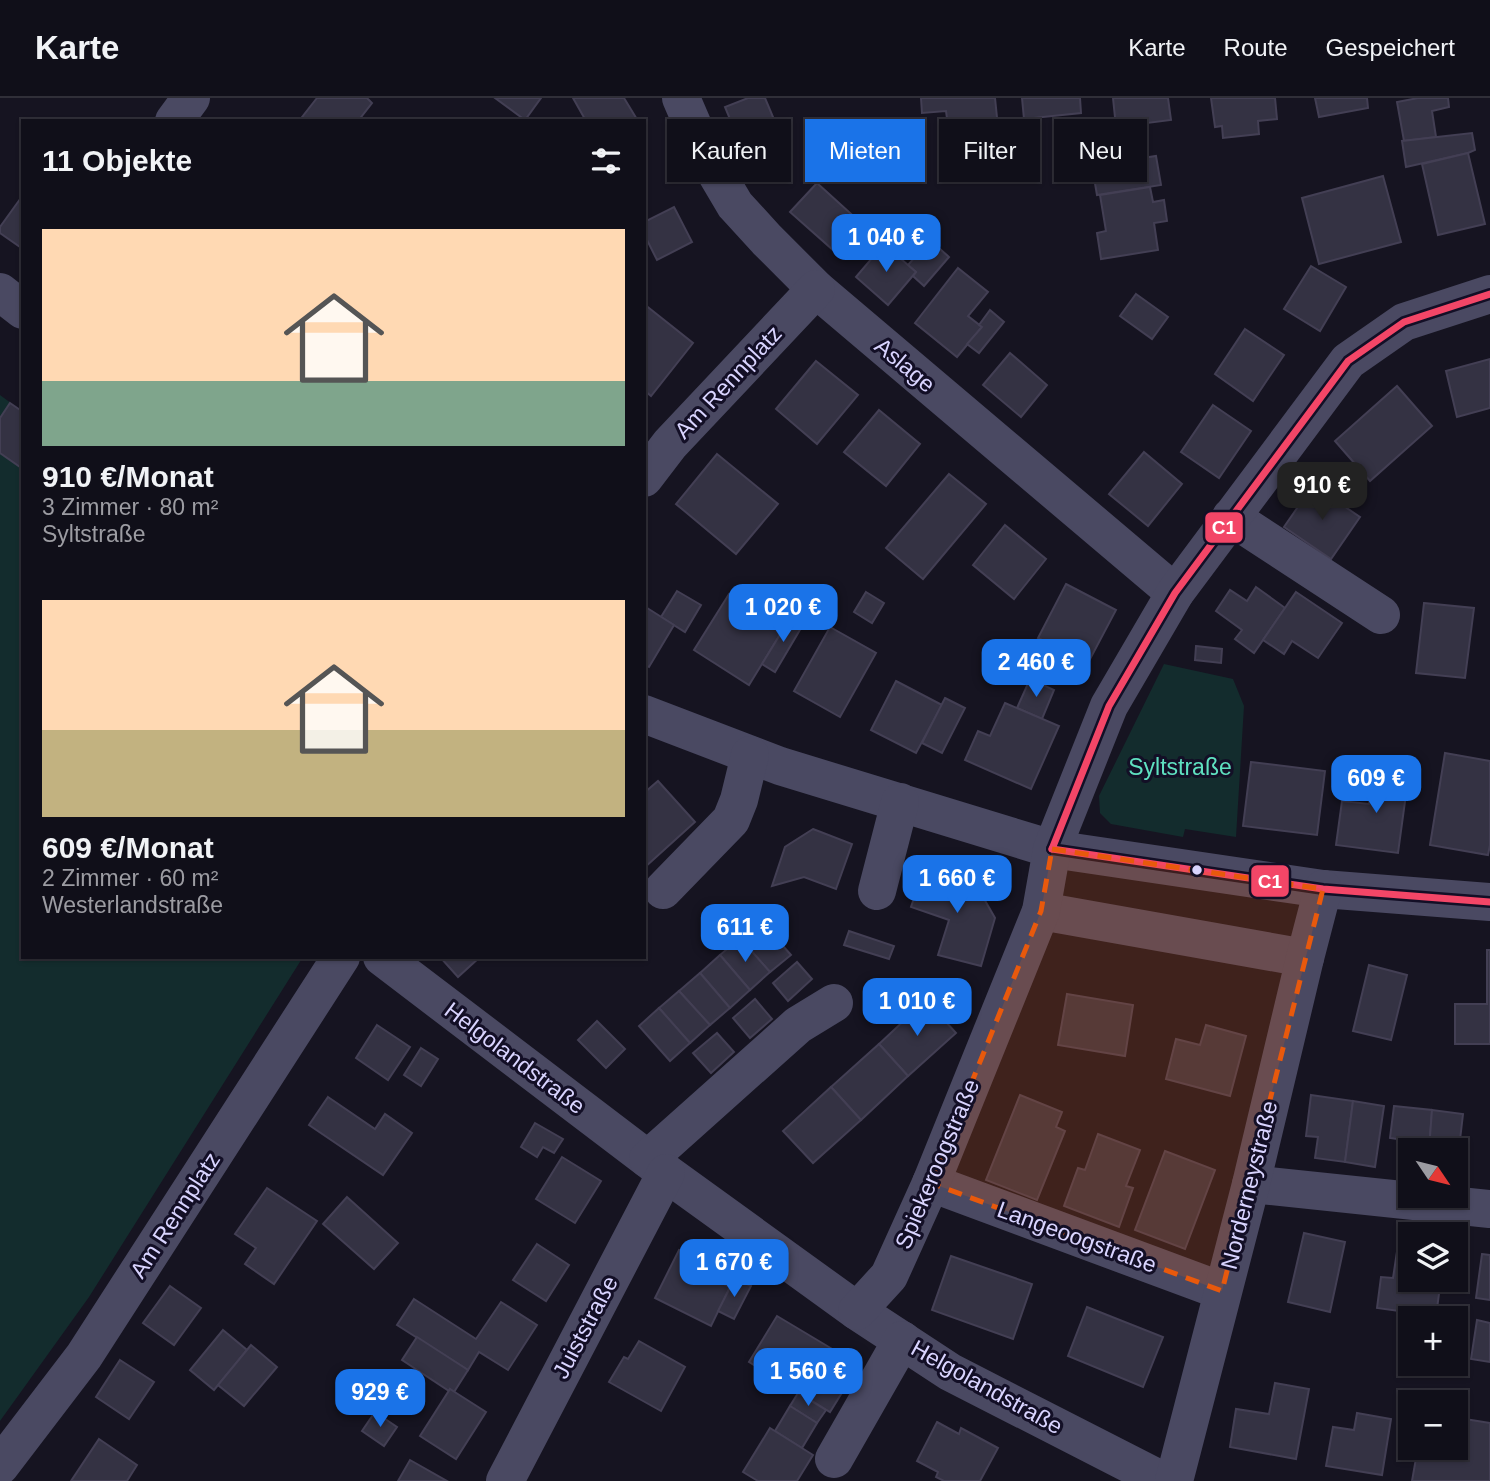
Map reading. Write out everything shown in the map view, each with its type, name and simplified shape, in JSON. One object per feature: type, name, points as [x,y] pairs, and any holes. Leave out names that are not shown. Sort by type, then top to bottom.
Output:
[{"type":"street","points":[[175,119],[191,98]]},
{"type":"street","name":"Aslage","points":[[681,98],[706,156],[735,205],[767,240],[816,289],[1175,593]]},
{"type":"street","name":"Am Rennplatz","points":[[646,475],[670,444],[816,289]]},
{"type":"street","points":[[0,292],[21,308]]},
{"type":"street","points":[[1052,849],[1109,706],[1175,593],[1348,361],[1405,322],[1490,294]]},
{"type":"street","points":[[1231,517],[1381,615]]},
{"type":"street","points":[[646,715],[780,766],[1052,849],[1323,889],[1490,902]]},
{"type":"street","points":[[663,890],[731,820],[750,755]]},
{"type":"street","points":[[877,891],[900,802]]},
{"type":"street","name":"Spiekeroogstraße","points":[[858,1311],[889,1276],[931,1183],[1041,911],[1052,849]]},
{"type":"street","name":"Norderneystraße","points":[[1174,1481],[1251,1184],[1323,889]]},
{"type":"street","points":[[1041,911],[1305,958]]},
{"type":"street","name":"Am Rennplatz","points":[[0,1466],[84,1356],[340,959]]},
{"type":"street","name":"Helgolandstraße","points":[[386,959],[657,1166],[858,1311],[950,1372],[1163,1481]]},
{"type":"street","points":[[657,1166],[798,1025],[834,1003]]},
{"type":"street","name":"Juiststraße","points":[[505,1481],[657,1166]]},
{"type":"street","name":"Langeoogstraße","points":[[931,1183],[1222,1291]]},
{"type":"street","points":[[1251,1184],[1490,1209]]},
{"type":"street","points":[[834,1459],[902,1340]]},
{"type":"highlighted area","points":[[1052,849],[1323,889],[1222,1291],[931,1183],[1041,911]]},
{"type":"green space","points":[[0,395],[21,411],[21,959],[302,959],[89,1297],[0,1421]]},
{"type":"green space","name":"Syltstraße","points":[[1164,664],[1233,679],[1244,706],[1236,837],[1185,829],[1183,837],[1111,824],[1100,813],[1099,796]]},
{"type":"building","points":[[317,98],[367,98],[372,103],[360,119],[301,119]]},
{"type":"building","points":[[495,98],[541,98],[524,119]]},
{"type":"building","points":[[573,98],[624,98],[637,119],[585,119]]},
{"type":"building","points":[[748,98],[765,98],[774,119],[730,119],[725,107]]},
{"type":"building","points":[[921,98],[995,98],[997,119],[947,119],[946,111],[922,113]]},
{"type":"building","points":[[1022,98],[1080,98],[1081,113],[1024,119]]},
{"type":"building","points":[[1113,98],[1168,98],[1171,120],[1147,123],[1147,119],[1115,119]]},
{"type":"building","points":[[1211,98],[1275,98],[1277,119],[1258,121],[1259,134],[1223,138],[1222,126],[1215,127]]},
{"type":"building","points":[[1315,98],[1367,98],[1368,108],[1319,117]]},
{"type":"building","points":[[1418,98],[1448,98],[1449,107],[1432,111],[1436,137],[1404,141],[1397,102]]},
{"type":"building","points":[[1472,133],[1475,150],[1406,167],[1402,141]]},
{"type":"building","points":[[1468,153],[1485,224],[1438,235],[1422,164]]},
{"type":"building","points":[[1156,156],[1161,185],[1097,195],[1095,182],[1147,182],[1147,157]]},
{"type":"building","points":[[1383,176],[1401,242],[1319,264],[1302,198]]},
{"type":"building","points":[[817,183],[860,222],[833,250],[790,212]]},
{"type":"building","points":[[1150,187],[1153,202],[1164,200],[1167,221],[1154,223],[1158,250],[1101,259],[1097,233],[1106,231],[1100,195]]},
{"type":"building","points":[[21,198],[21,248],[0,233],[0,227]]},
{"type":"building","points":[[674,207],[692,242],[657,260],[646,238],[646,221]]},
{"type":"building","points":[[930,240],[949,257],[924,286],[913,276],[916,272],[908,265]]},
{"type":"building","points":[[884,244],[916,272],[888,305],[856,277]]},
{"type":"building","points":[[1311,266],[1346,287],[1320,331],[1284,309]]},
{"type":"building","points":[[958,268],[988,292],[968,316],[982,327],[957,357],[915,323]]},
{"type":"building","points":[[1136,294],[1168,317],[1152,339],[1120,316]]},
{"type":"building","points":[[646,306],[693,343],[651,396],[646,392]]},
{"type":"building","points":[[990,310],[1004,322],[979,353],[967,344],[982,327],[979,325]]},
{"type":"building","points":[[1245,329],[1284,355],[1253,401],[1215,374]]},
{"type":"building","points":[[1010,353],[1047,385],[1021,417],[983,385]]},
{"type":"building","points":[[1490,359],[1490,408],[1457,417],[1446,371]]},
{"type":"building","points":[[816,361],[858,395],[817,444],[776,409]]},
{"type":"building","points":[[1397,386],[1432,426],[1370,481],[1335,441]]},
{"type":"building","points":[[10,403],[21,411],[21,468],[0,453],[0,418]]},
{"type":"building","points":[[1213,405],[1251,431],[1219,478],[1181,452]]},
{"type":"building","points":[[879,410],[920,444],[886,486],[844,452]]},
{"type":"building","points":[[1144,452],[1182,484],[1148,526],[1109,494]]},
{"type":"building","points":[[717,454],[778,504],[736,554],[676,504]]},
{"type":"building","points":[[949,474],[986,504],[923,579],[886,548]]},
{"type":"building","points":[[1313,485],[1360,517],[1331,559],[1284,527]]},
{"type":"building","points":[[1005,525],[1046,559],[1014,599],[973,565]]},
{"type":"building","points":[[1066,584],[1116,610],[1088,663],[1038,638]]},
{"type":"building","points":[[1256,587],[1285,608],[1254,653],[1235,639],[1242,630],[1216,611],[1230,590],[1247,601]]},
{"type":"building","points":[[677,591],[701,605],[685,632],[661,617]]},
{"type":"building","points":[[866,592],[884,603],[872,623],[854,612]]},
{"type":"building","points":[[1296,592],[1342,623],[1318,658],[1292,641],[1284,654],[1263,640]]},
{"type":"building","points":[[729,594],[784,628],[749,685],[694,650]]},
{"type":"building","points":[[1424,603],[1474,608],[1465,678],[1416,673]]},
{"type":"building","points":[[646,607],[674,625],[649,667],[646,665]]},
{"type":"building","points":[[792,615],[804,623],[775,672],[762,664]]},
{"type":"building","points":[[830,627],[876,653],[840,717],[794,691]]},
{"type":"building","points":[[1196,646],[1222,649],[1221,663],[1195,660]]},
{"type":"building","points":[[1030,679],[1054,690],[1042,719],[1017,708]]},
{"type":"building","points":[[896,681],[942,705],[916,753],[871,730]]},
{"type":"building","points":[[945,698],[965,708],[942,753],[922,743]]},
{"type":"building","points":[[1005,703],[1059,726],[1031,789],[965,760],[978,731],[990,736]]},
{"type":"building","points":[[1445,753],[1490,761],[1488,855],[1430,845]]},
{"type":"building","points":[[1251,762],[1325,771],[1317,835],[1243,826]]},
{"type":"building","points":[[1375,767],[1409,772],[1398,853],[1336,845],[1342,801],[1369,804]]},
{"type":"building","points":[[658,781],[695,822],[646,866],[646,791]]},
{"type":"building","points":[[813,829],[852,844],[836,889],[804,877],[772,886],[785,847]]},
{"type":"building","points":[[925,867],[975,883],[995,918],[981,966],[938,955],[949,920],[911,907]]},
{"type":"building","points":[[760,920],[791,955],[770,972],[740,938]]},
{"type":"building","points":[[849,931],[894,946],[889,959],[844,945]]},
{"type":"building","points":[[740,938],[770,972],[750,990],[720,955]]},
{"type":"building","points":[[1487,950],[1490,950],[1490,1044],[1455,1044],[1455,1004],[1487,1004]]},
{"type":"building","points":[[720,955],[750,990],[730,1008],[700,973]]},
{"type":"building","points":[[442,959],[478,959],[458,977]]},
{"type":"building","points":[[797,962],[812,979],[788,1001],[773,983]]},
{"type":"building","points":[[1369,965],[1407,975],[1391,1040],[1353,1031]]},
{"type":"building","points":[[700,973],[730,1008],[710,1025],[679,991]]},
{"type":"building","points":[[679,991],[710,1025],[690,1043],[659,1008]]},
{"type":"building","points":[[1067,994],[1133,1005],[1125,1056],[1058,1045]]},
{"type":"building","points":[[755,999],[772,1019],[750,1038],[733,1018]]},
{"type":"building","points":[[926,1000],[956,1033],[908,1076],[879,1044]]},
{"type":"building","points":[[659,1008],[690,1043],[670,1061],[639,1026]]},
{"type":"building","points":[[597,1021],[625,1049],[606,1068],[578,1040]]},
{"type":"building","points":[[377,1025],[410,1047],[388,1080],[356,1058]]},
{"type":"building","points":[[1206,1025],[1246,1036],[1230,1096],[1166,1079],[1176,1039],[1200,1045]]},
{"type":"building","points":[[717,1033],[734,1052],[711,1073],[693,1053]]},
{"type":"building","points":[[879,1044],[908,1076],[861,1120],[831,1087]]},
{"type":"building","points":[[421,1048],[438,1059],[421,1086],[404,1075]]},
{"type":"building","points":[[831,1087],[861,1120],[813,1163],[783,1131]]},
{"type":"building","points":[[1020,1095],[1062,1112],[1056,1127],[1065,1131],[1037,1200],[986,1180]]},
{"type":"building","points":[[1311,1095],[1353,1101],[1345,1162],[1315,1158],[1318,1137],[1306,1136]]},
{"type":"building","points":[[328,1097],[375,1129],[385,1114],[412,1133],[383,1175],[309,1125]]},
{"type":"building","points":[[1353,1101],[1384,1106],[1375,1167],[1345,1162]]},
{"type":"building","points":[[1394,1106],[1432,1110],[1430,1138],[1390,1138]]},
{"type":"building","points":[[1432,1110],[1463,1114],[1460,1138],[1430,1138]]},
{"type":"building","points":[[535,1123],[563,1139],[554,1153],[543,1147],[537,1157],[521,1147]]},
{"type":"building","points":[[1098,1134],[1140,1150],[1126,1186],[1133,1188],[1119,1227],[1064,1206],[1078,1168],[1085,1170]]},
{"type":"building","points":[[1165,1151],[1215,1170],[1185,1249],[1135,1230]]},
{"type":"building","points":[[562,1157],[601,1181],[575,1223],[536,1199]]},
{"type":"building","points":[[267,1188],[317,1221],[274,1284],[245,1264],[256,1248],[235,1234]]},
{"type":"building","points":[[347,1197],[398,1243],[374,1269],[323,1224]]},
{"type":"building","points":[[1304,1233],[1345,1242],[1330,1312],[1288,1302]]},
{"type":"building","points":[[537,1244],[569,1265],[546,1301],[513,1280]]},
{"type":"building","points":[[1398,1245],[1398,1292],[1439,1292],[1437,1306],[1398,1306],[1398,1311],[1377,1308],[1381,1277],[1393,1278]]},
{"type":"building","points":[[679,1250],[705,1263],[701,1273],[730,1287],[711,1326],[655,1298]]},
{"type":"building","points":[[1482,1254],[1490,1255],[1490,1300],[1476,1298]]},
{"type":"building","points":[[951,1256],[1032,1284],[1013,1339],[932,1310]]},
{"type":"building","points":[[735,1278],[751,1286],[734,1319],[718,1311]]},
{"type":"building","points":[[170,1286],[201,1308],[174,1345],[143,1323]]},
{"type":"building","points":[[414,1299],[476,1339],[501,1302],[537,1325],[508,1370],[479,1352],[468,1370],[397,1325]]},
{"type":"building","points":[[1087,1307],[1163,1337],[1143,1387],[1068,1356]]},
{"type":"building","points":[[777,1316],[859,1365],[830,1412],[749,1362]]},
{"type":"building","points":[[1477,1320],[1490,1323],[1490,1362],[1471,1359]]},
{"type":"building","points":[[223,1330],[247,1350],[214,1390],[190,1370]]},
{"type":"building","points":[[417,1337],[468,1370],[454,1392],[402,1360]]},
{"type":"building","points":[[639,1341],[685,1367],[661,1411],[609,1382],[624,1357],[628,1359]]},
{"type":"building","points":[[251,1345],[277,1367],[244,1406],[218,1385]]},
{"type":"building","points":[[120,1360],[154,1382],[129,1419],[96,1397]]},
{"type":"building","points":[[1275,1383],[1309,1389],[1296,1459],[1230,1447],[1236,1409],[1269,1414]]},
{"type":"building","points":[[450,1389],[486,1412],[456,1459],[420,1436]]},
{"type":"building","points":[[798,1393],[826,1410],[817,1423],[790,1406]]},
{"type":"building","points":[[790,1406],[817,1423],[802,1448],[775,1431]]},
{"type":"building","points":[[375,1412],[397,1427],[384,1446],[362,1431]]},
{"type":"building","points":[[1357,1413],[1391,1419],[1382,1475],[1326,1466],[1333,1427],[1354,1430]]},
{"type":"building","points":[[1468,1419],[1490,1423],[1490,1481],[1412,1481],[1416,1460],[1468,1460]]},
{"type":"building","points":[[937,1422],[959,1434],[961,1428],[998,1448],[980,1481],[944,1481],[936,1477],[938,1472],[917,1461]]},
{"type":"building","points":[[770,1428],[813,1455],[797,1481],[758,1481],[743,1472]]},
{"type":"building","points":[[99,1439],[137,1465],[127,1481],[71,1481]]},
{"type":"building","points":[[410,1460],[447,1481],[398,1481]]},
{"type":"transit line","name":"C1","points":[[1052,849],[1109,706],[1175,593],[1348,361],[1404,322],[1490,294]]},
{"type":"transit line","name":"C1","points":[[1052,849],[1323,889],[1490,902]]}]
